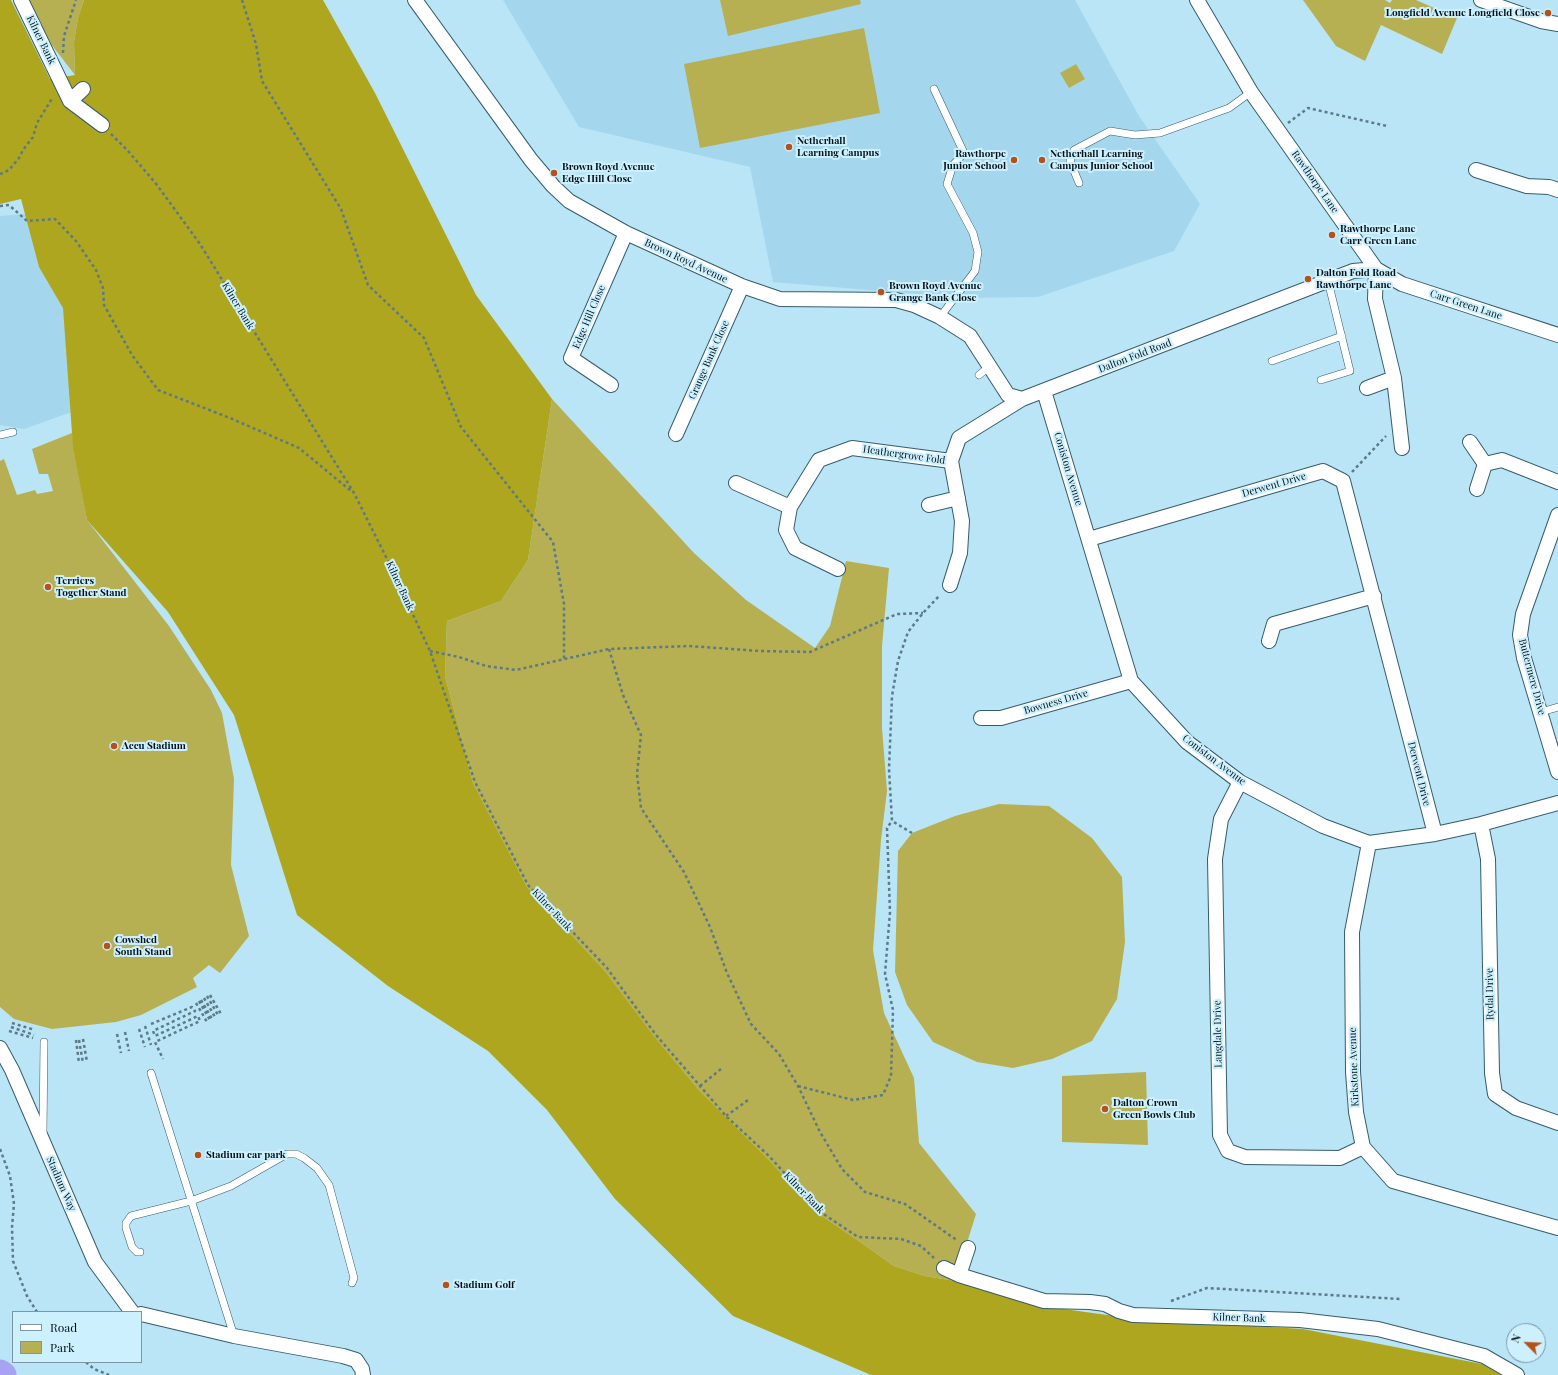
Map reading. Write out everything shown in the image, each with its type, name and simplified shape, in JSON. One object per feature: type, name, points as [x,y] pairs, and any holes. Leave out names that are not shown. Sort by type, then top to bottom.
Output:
[{"type":"street","name":"Kilner Bank","points":[[21,0],[70,101],[102,125]]},
{"type":"street","name":"Brown Royd Avenue","points":[[415,0],[526,154],[553,186],[575,204],[626,233],[742,286],[780,299],[896,300],[914,305],[940,316],[970,336],[984,371],[1008,395],[1022,399]]},
{"type":"street","name":"Rawthorpe Lane","points":[[1197,0],[1250,92],[1376,269]]},
{"type":"street","points":[[1481,0],[1541,21],[1558,24]]},
{"type":"street","points":[[70,101],[83,89]]},
{"type":"street","points":[[1476,170],[1523,185],[1558,190]]},
{"type":"street","name":"Edge Hill Close","points":[[611,385],[572,358],[626,233]]},
{"type":"street","points":[[1376,269],[1375,299],[1394,378],[1402,448]]},
{"type":"street","name":"Dalton Fold Road","points":[[950,584],[960,553],[962,521],[951,461],[959,438],[1022,399],[1353,271],[1376,269]]},
{"type":"street","name":"Carr Green Lane","points":[[1376,269],[1402,284],[1558,335]]},
{"type":"street","name":"Grange Bank Close","points":[[676,434],[742,286]]},
{"type":"street","points":[[1367,388],[1394,378]]},
{"type":"street","name":"Coniston Avenue","points":[[1044,391],[1131,680],[1187,742],[1240,782],[1323,826],[1369,843],[1435,834],[1480,824],[1558,803]]},
{"type":"street","points":[[1470,442],[1485,464]]},
{"type":"street","name":"Heathergrove Fold","points":[[838,569],[795,548],[786,530],[790,508],[819,460],[852,448],[951,461]]},
{"type":"street","points":[[1485,464],[1502,460],[1558,482]]},
{"type":"street","points":[[1477,490],[1485,464]]},
{"type":"street","name":"Derwent Drive","points":[[1089,539],[1323,471],[1343,480],[1435,834]]},
{"type":"street","points":[[736,483],[790,508]]},
{"type":"street","points":[[929,505],[958,498]]},
{"type":"street","name":"Buttermere Drive","points":[[1558,515],[1523,614],[1520,636],[1524,658],[1558,772]]},
{"type":"street","points":[[1269,641],[1274,624],[1374,596]]},
{"type":"street","name":"Bowness Drive","points":[[981,718],[1001,718],[1131,680]]},
{"type":"street","name":"Langdale Drive","points":[[1240,782],[1220,819],[1215,859],[1220,1135],[1228,1151],[1245,1157],[1340,1158],[1363,1147]]},
{"type":"street","name":"Rydal Drive","points":[[1480,824],[1488,858],[1492,1072],[1495,1094],[1516,1108],[1558,1123]]},
{"type":"street","name":"Kirkstone Avenue","points":[[1363,1147],[1356,1112],[1353,1072],[1352,932],[1369,843]]},
{"type":"street","name":"Stadium Way","points":[[0,1048],[12,1070],[95,1262],[131,1311]]},
{"type":"street","points":[[1363,1147],[1393,1181],[1558,1228]]},
{"type":"street","points":[[959,1275],[968,1248]]},
{"type":"street","name":"Kilner Bank","points":[[944,1268],[959,1275],[1044,1301],[1090,1302],[1105,1304],[1119,1311],[1133,1314],[1300,1320],[1378,1329],[1484,1356],[1516,1375]]},
{"type":"street","points":[[142,1314],[234,1336],[343,1356],[356,1360],[362,1369],[363,1375]]},
{"type":"lane","points":[[934,90],[964,153],[953,165],[947,184],[973,233],[978,252],[975,271],[940,316]]},
{"type":"lane","points":[[1079,183],[1070,161],[1074,150],[1110,131],[1135,135],[1160,133],[1229,108],[1250,92]]},
{"type":"lane","points":[[1321,380],[1350,371],[1328,281]]},
{"type":"lane","points":[[1272,361],[1342,336]]},
{"type":"lane","points":[[0,435],[13,432]]},
{"type":"lane","points":[[1541,712],[1558,707]]},
{"type":"lane","points":[[43,1144],[44,1042]]},
{"type":"lane","points":[[150,1073],[234,1336]]},
{"type":"lane","points":[[140,1252],[137,1252],[132,1247],[126,1228],[128,1218],[191,1201],[232,1186],[287,1154],[296,1154],[317,1168],[329,1185],[354,1278],[352,1283]]},
{"type":"path","points":[[64,36],[76,0]]},
{"type":"path","points":[[242,0],[256,44],[262,81],[341,209],[368,285],[424,338],[461,427],[553,542],[564,604],[564,659]]},
{"type":"path","points":[[0,174],[9,170],[19,158],[33,137],[37,123],[57,91]]},
{"type":"path","points":[[1278,130],[1308,108],[1387,126]]},
{"type":"path","name":"Kilner Bank","points":[[102,125],[130,152],[157,185],[200,244],[354,493],[430,651],[475,782],[528,885],[607,968],[656,1034],[726,1116],[769,1156],[819,1211],[858,1237],[901,1239],[921,1246],[944,1268]]},
{"type":"path","points":[[0,206],[9,205],[27,221],[55,219],[76,241],[96,270],[103,288],[104,305],[132,355],[158,390],[230,418],[299,448],[354,493]]},
{"type":"path","points":[[1343,480],[1399,422]]},
{"type":"path","points":[[798,1086],[852,1100],[883,1095],[891,1076],[894,1010],[885,974],[890,912],[887,828],[892,821],[889,769],[892,696],[898,661],[908,632],[923,613],[950,584]]},
{"type":"path","points":[[430,651],[459,657],[486,666],[516,670],[608,649],[689,646],[760,651],[810,652],[898,614],[923,613]]},
{"type":"path","points":[[608,649],[623,695],[641,735],[637,774],[641,808],[684,872],[710,927],[727,973],[751,1024],[779,1054],[798,1086],[820,1132],[842,1169],[865,1192],[905,1204],[968,1248]]},
{"type":"path","points":[[892,821],[912,833]]},
{"type":"path","points":[[203,999],[214,1018],[203,999]]},
{"type":"path","points":[[151,1024],[192,1006],[195,1011],[153,1031],[155,1036],[198,1016],[200,1021],[155,1042],[164,1059]]},
{"type":"path","points":[[12,1023],[35,1030]]},
{"type":"path","points":[[145,1026],[151,1045]]},
{"type":"path","points":[[9,1031],[33,1036],[10,1027]]},
{"type":"path","points":[[139,1029],[145,1047]]},
{"type":"path","points":[[125,1032],[129,1051]]},
{"type":"path","points":[[116,1034],[121,1053]]},
{"type":"path","points":[[84,1039],[87,1062]]},
{"type":"path","points":[[76,1040],[79,1063]]},
{"type":"path","points":[[79,1040],[83,1063]]},
{"type":"path","points":[[700,1086],[721,1069]]},
{"type":"path","points":[[726,1116],[748,1100]]},
{"type":"path","points":[[0,1149],[10,1176],[14,1204],[12,1227],[13,1261],[27,1296],[36,1311]]},
{"type":"path","points":[[1207,1288],[1400,1299]]},
{"type":"path","points":[[87,1363],[94,1369],[109,1375]]},
{"type":"shaded area","points":[[0,0],[11,0],[50,79],[75,75],[74,42],[78,18],[84,0],[323,0],[375,93],[476,295],[552,399],[528,560],[501,601],[447,621],[445,676],[473,783],[527,887],[605,971],[654,1036],[699,1090],[767,1158],[819,1214],[894,1266],[925,1276],[955,1281],[1042,1306],[1136,1319],[1303,1329],[1482,1364],[1502,1375],[871,1375],[733,1316],[615,1199],[547,1110],[488,1051],[388,986],[297,915],[234,715],[168,612],[87,520],[73,447],[63,308],[39,267],[21,199],[0,204]]},
{"type":"shaded area","points":[[503,0],[1075,0],[1139,116],[1200,204],[1174,251],[1038,297],[964,298],[773,282],[750,167],[579,127]]},
{"type":"shaded area","points":[[35,213],[76,303],[83,408],[24,429],[0,425],[0,216]]},
{"type":"green space","points":[[29,0],[84,0],[78,18],[74,42],[75,75],[51,44]]},
{"type":"green space","points":[[720,0],[860,0],[861,4],[728,36]]},
{"type":"green space","points":[[1303,0],[1385,0],[1390,3],[1392,0],[1416,0],[1457,18],[1442,54],[1381,25],[1365,61],[1336,46]]},
{"type":"green space","points":[[864,28],[880,113],[700,148],[684,64]]},
{"type":"green space","points":[[1076,64],[1085,79],[1069,88],[1060,73]]},
{"type":"green space","points":[[552,399],[694,553],[746,600],[815,648],[830,626],[846,561],[889,568],[882,646],[882,728],[887,791],[881,840],[873,950],[884,1013],[914,1078],[919,1143],[976,1214],[955,1281],[925,1276],[894,1266],[819,1214],[767,1158],[699,1090],[654,1036],[605,971],[527,887],[473,783],[445,676],[447,621],[501,601],[528,560]]},
{"type":"green space","name":"Accu Stadium","points":[[72,433],[87,520],[169,626],[211,690],[222,713],[234,779],[231,865],[249,936],[220,973],[209,965],[193,978],[197,987],[141,1015],[116,1022],[52,1029],[14,1019],[0,1007],[0,461],[4,459],[17,495],[35,490],[37,494],[53,491],[48,474],[39,474],[32,449]]},
{"type":"green space","points":[[999,804],[1049,806],[1092,838],[1122,877],[1125,942],[1117,999],[1092,1041],[1052,1059],[1013,1068],[977,1062],[933,1042],[907,1005],[895,972],[898,851],[912,833],[955,816]]},
{"type":"green space","name":"Dalton Crown Green Bowls Club","points":[[1146,1072],[1148,1145],[1062,1142],[1062,1076]]},
{"type":"place","name":"Longfield Avenue Longfield Close","points":[[1548,13]]},
{"type":"place","name":"Netherhall Learning Campus","points":[[789,147]]},
{"type":"place","name":"Rawthorpe Junior School","points":[[1014,160]]},
{"type":"place","name":"Netherhall Learning Campus Junior School","points":[[1042,160]]},
{"type":"place","name":"Brown Royd Avenue Edge Hill Close","points":[[554,173]]},
{"type":"place","name":"Rawthorpe Lane Carr Green Lane","points":[[1332,235]]},
{"type":"place","name":"Dalton Fold Road Rawthorpe Lane","points":[[1308,279]]},
{"type":"place","name":"Brown Royd Avenue Grange Bank Close","points":[[881,292]]},
{"type":"place","name":"Terriers Together Stand","points":[[48,587]]},
{"type":"place","name":"Accu Stadium","points":[[114,746]]},
{"type":"place","name":"Cowshed South Stand","points":[[107,946]]},
{"type":"place","name":"Dalton Crown Green Bowls Club","points":[[1105,1109]]},
{"type":"place","name":"Stadium car park","points":[[198,1155]]},
{"type":"place","name":"Stadium Golf","points":[[446,1285]]}]
